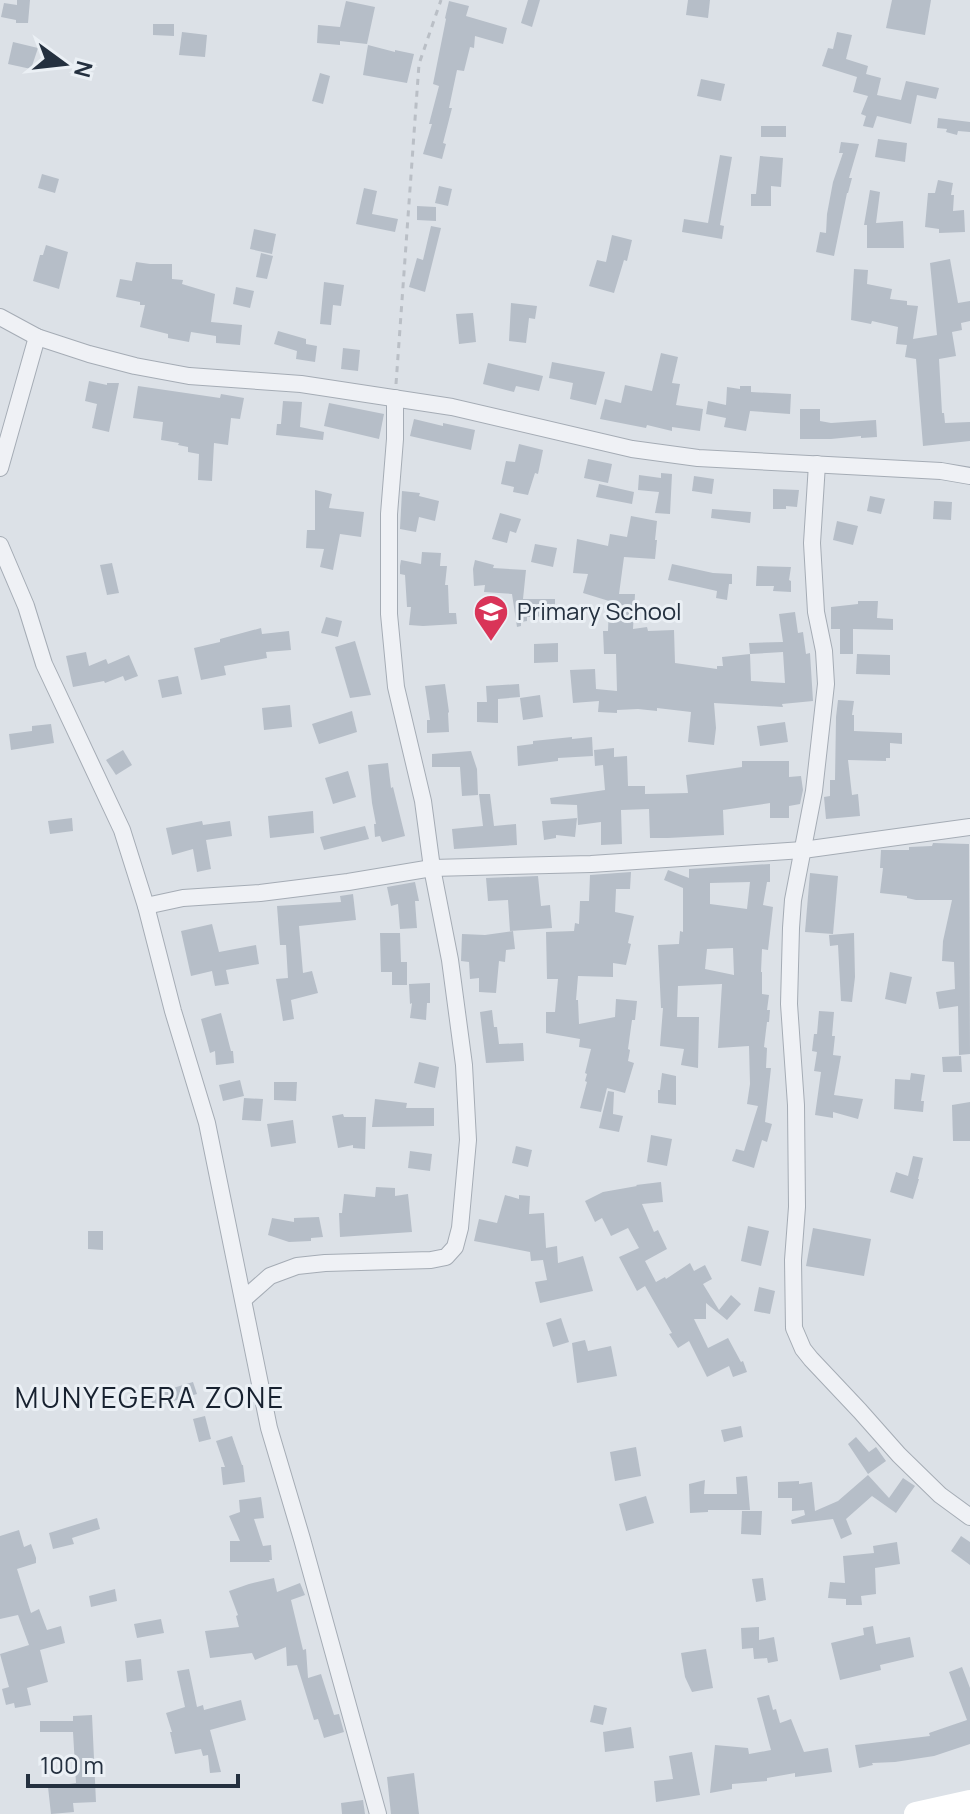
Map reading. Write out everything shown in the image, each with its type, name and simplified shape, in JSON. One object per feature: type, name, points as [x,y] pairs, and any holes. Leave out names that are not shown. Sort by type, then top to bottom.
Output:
[{"type":"main road","points":[[916,1814],[970,1802]]},
{"type":"street","points":[[0,317],[37,337],[135,366],[189,376],[301,384],[452,407],[632,449],[698,458],[941,471],[970,476]]},
{"type":"street","points":[[0,468],[37,337]]},
{"type":"street","points":[[244,1299],[270,1276],[297,1266],[446,1257],[455,1247],[460,1228],[468,1140],[464,1065],[423,801],[396,687],[389,614],[389,514],[395,398]]},
{"type":"street","points":[[817,464],[812,543],[816,612],[824,651],[826,684],[814,791],[793,900],[789,1004],[796,1105],[794,1328],[811,1359],[899,1455],[940,1495],[970,1517]]},
{"type":"street","points":[[0,545],[26,606],[44,664],[122,830],[146,906],[173,1011],[207,1123],[269,1428],[378,1814]]},
{"type":"street","points":[[146,906],[183,898],[260,893],[432,868],[591,864],[803,850],[970,827]]},
{"type":"path","points":[[395,398],[419,64],[441,0]]},
{"type":"building","points":[[17,0],[30,0],[28,23],[16,23],[16,20],[1,17],[4,3],[17,5]]},
{"type":"building","points":[[528,0],[540,0],[532,27],[521,23]]},
{"type":"building","points":[[688,0],[710,0],[708,18],[686,15]]},
{"type":"building","points":[[892,0],[931,0],[925,35],[886,28]]},
{"type":"building","points":[[346,1],[375,7],[367,44],[340,41],[340,45],[317,43],[318,25],[340,27]]},
{"type":"building","points":[[449,1],[469,6],[466,16],[507,28],[503,44],[475,36],[474,48],[470,47],[464,71],[457,70],[442,159],[423,154],[439,86],[433,84]]},
{"type":"building","points":[[153,24],[174,24],[174,36],[153,35]]},
{"type":"building","points":[[182,32],[207,35],[205,57],[179,55]]},
{"type":"building","points":[[837,32],[852,35],[846,59],[868,66],[866,74],[881,78],[877,95],[901,100],[906,81],[939,88],[936,99],[917,95],[911,124],[877,116],[873,128],[863,126],[866,116],[861,114],[868,96],[853,92],[857,77],[822,66],[828,48],[833,49]]},
{"type":"building","points":[[13,42],[38,48],[31,69],[8,64]]},
{"type":"building","points":[[368,45],[414,54],[407,83],[363,75]]},
{"type":"building","points":[[320,73],[330,76],[323,104],[312,101]]},
{"type":"building","points":[[701,79],[725,84],[721,101],[697,96]]},
{"type":"building","points":[[938,118],[970,122],[970,132],[958,131],[957,135],[946,132],[947,129],[937,128]]},
{"type":"building","points":[[761,126],[786,126],[786,137],[761,137]]},
{"type":"building","points":[[878,139],[907,143],[905,162],[875,157]]},
{"type":"building","points":[[841,142],[859,144],[834,256],[816,252],[820,232],[826,233],[833,182],[843,153],[839,153]]},
{"type":"building","points":[[720,155],[732,157],[720,225],[724,226],[722,239],[682,232],[684,219],[708,223]]},
{"type":"building","points":[[760,156],[783,158],[781,187],[771,186],[771,206],[751,206],[751,194],[756,194]]},
{"type":"building","points":[[42,174],[59,179],[55,193],[38,188]]},
{"type":"building","points":[[938,180],[953,183],[953,211],[964,210],[965,232],[939,233],[939,229],[925,227],[928,193],[935,193]]},
{"type":"building","points":[[439,186],[452,189],[448,206],[435,203]]},
{"type":"building","points":[[364,188],[377,191],[372,214],[398,219],[395,232],[356,224]]},
{"type":"building","points":[[870,190],[880,192],[876,223],[903,221],[904,248],[867,248],[867,225],[864,225]]},
{"type":"building","points":[[417,206],[436,207],[436,221],[417,220]]},
{"type":"building","points":[[431,226],[441,228],[425,292],[409,287],[417,258],[423,260]]},
{"type":"building","points":[[254,229],[276,234],[272,254],[250,249]]},
{"type":"building","points":[[612,235],[632,240],[614,293],[589,286],[597,260],[606,262]]},
{"type":"building","points":[[46,245],[68,252],[59,289],[33,281]]},
{"type":"building","points":[[261,253],[273,256],[267,279],[256,277]]},
{"type":"building","points":[[950,259],[958,303],[970,301],[970,321],[961,323],[962,330],[952,332],[956,356],[939,359],[942,413],[945,423],[970,422],[970,441],[923,446],[916,359],[905,357],[907,345],[896,344],[898,327],[851,320],[854,269],[868,270],[867,284],[892,289],[890,299],[918,306],[913,339],[937,335],[930,263]]},
{"type":"building","points":[[136,262],[172,264],[172,279],[183,280],[182,284],[215,294],[211,322],[242,325],[240,345],[216,343],[216,336],[191,332],[189,342],[140,327],[145,305],[116,297],[120,279],[132,281]]},
{"type":"building","points":[[324,282],[344,285],[341,306],[333,305],[331,325],[320,324]]},
{"type":"building","points":[[236,287],[254,291],[250,308],[233,304]]},
{"type":"building","points":[[511,303],[537,306],[535,319],[529,318],[526,343],[509,341]]},
{"type":"building","points":[[473,313],[476,342],[459,344],[456,314]]},
{"type":"building","points":[[278,331],[306,339],[306,344],[317,346],[315,362],[296,359],[297,351],[274,344]]},
{"type":"building","points":[[343,348],[360,350],[358,371],[341,369]]},
{"type":"building","points":[[661,353],[678,357],[672,383],[680,384],[676,405],[703,409],[700,431],[672,427],[672,431],[647,425],[646,428],[600,419],[605,399],[621,403],[625,385],[652,391]]},
{"type":"building","points":[[552,362],[605,372],[596,405],[570,399],[573,383],[549,378]]},
{"type":"building","points":[[488,363],[543,376],[539,391],[516,386],[514,392],[483,384]]},
{"type":"building","points":[[89,381],[107,385],[119,383],[109,432],[92,428],[97,404],[85,401]]},
{"type":"building","points":[[138,386],[220,398],[221,394],[244,398],[240,419],[231,418],[228,445],[214,443],[212,481],[198,480],[199,454],[188,452],[188,447],[179,443],[161,440],[163,422],[133,418]]},
{"type":"building","points":[[740,386],[751,386],[751,392],[791,394],[790,414],[750,411],[746,431],[724,427],[726,418],[706,414],[708,401],[726,405],[727,387],[740,389]]},
{"type":"building","points":[[283,401],[302,402],[300,427],[324,432],[323,440],[276,435],[277,424],[281,424]]},
{"type":"building","points":[[329,403],[384,414],[379,439],[324,426]]},
{"type":"building","points":[[800,409],[820,409],[820,421],[831,423],[876,420],[877,437],[800,439]]},
{"type":"building","points":[[414,419],[475,430],[471,450],[410,436]]},
{"type":"building","points":[[519,444],[543,450],[538,474],[535,473],[528,495],[513,492],[514,487],[501,484],[506,461],[515,462]]},
{"type":"building","points":[[588,459],[612,464],[608,483],[584,478]]},
{"type":"building","points":[[661,473],[672,474],[670,514],[655,513],[659,492],[638,490],[639,475],[661,478]]},
{"type":"building","points":[[694,476],[714,479],[712,494],[692,491]]},
{"type":"building","points":[[599,484],[634,492],[632,504],[596,497]]},
{"type":"building","points":[[773,489],[799,490],[797,507],[773,509]]},
{"type":"building","points":[[315,490],[332,494],[329,508],[364,512],[361,537],[340,534],[333,570],[320,567],[324,549],[306,548],[307,530],[315,530]]},
{"type":"building","points":[[402,491],[420,493],[419,496],[439,501],[435,521],[419,517],[416,532],[400,529]]},
{"type":"building","points":[[870,496],[885,499],[881,514],[867,511]]},
{"type":"building","points":[[934,501],[952,502],[951,520],[933,519]]},
{"type":"building","points":[[712,509],[751,512],[750,523],[711,518]]},
{"type":"building","points":[[500,513],[521,519],[516,533],[510,531],[507,543],[492,539]]},
{"type":"building","points":[[631,516],[657,521],[655,559],[624,557],[619,594],[635,594],[633,629],[674,630],[675,663],[717,669],[717,666],[723,666],[722,657],[750,654],[749,643],[783,642],[779,614],[795,612],[798,633],[803,632],[806,654],[810,653],[813,701],[782,704],[783,707],[714,703],[714,745],[688,742],[691,712],[657,708],[657,711],[598,712],[599,701],[573,703],[570,670],[595,669],[596,689],[617,691],[616,654],[604,654],[603,631],[608,631],[609,601],[583,593],[588,574],[573,573],[577,539],[608,546],[610,534],[627,537]],"holes":[[[783,652],[785,683],[751,681],[750,654]]]},
{"type":"building","points":[[837,521],[858,526],[853,545],[833,540]]},
{"type":"building","points":[[535,544],[557,548],[553,567],[531,562]]},
{"type":"building","points":[[422,552],[441,553],[440,566],[447,566],[445,585],[448,585],[449,613],[456,613],[457,624],[409,625],[411,607],[407,607],[405,575],[400,574],[401,560],[421,564]]},
{"type":"building","points":[[475,560],[494,565],[493,568],[526,570],[523,599],[555,599],[555,616],[527,617],[527,621],[517,627],[512,594],[484,592],[485,585],[474,586]]},
{"type":"building","points":[[112,563],[119,593],[107,595],[100,565]]},
{"type":"building","points":[[672,564],[732,574],[727,600],[716,598],[717,591],[668,580]]},
{"type":"building","points":[[757,566],[791,567],[791,592],[773,591],[774,586],[756,586]]},
{"type":"building","points":[[858,601],[878,601],[877,618],[893,619],[893,630],[853,629],[853,654],[840,654],[840,629],[831,629],[831,607],[858,604]]},
{"type":"building","points":[[326,617],[342,621],[338,637],[321,633]]},
{"type":"building","points":[[261,628],[262,634],[289,631],[291,650],[266,652],[267,658],[224,666],[226,675],[201,680],[194,648]]},
{"type":"building","points":[[355,641],[371,695],[350,698],[335,647]]},
{"type":"building","points":[[558,643],[558,662],[534,663],[534,644]]},
{"type":"building","points":[[86,652],[89,666],[106,659],[108,664],[129,655],[138,676],[125,681],[123,676],[105,683],[73,687],[66,656]]},
{"type":"building","points":[[857,654],[890,655],[890,675],[856,674]]},
{"type":"building","points":[[178,676],[182,694],[162,698],[158,680]]},
{"type":"building","points":[[445,684],[449,732],[427,733],[427,720],[430,720],[425,686]]},
{"type":"building","points":[[519,684],[520,697],[498,699],[498,723],[477,722],[477,702],[487,702],[486,686]]},
{"type":"building","points":[[540,695],[543,717],[523,720],[520,698]]},
{"type":"building","points":[[838,700],[854,701],[854,731],[902,733],[902,744],[890,743],[890,758],[886,761],[848,760],[852,795],[858,794],[860,816],[826,819],[824,797],[830,796],[830,780],[835,780]]},
{"type":"building","points":[[290,705],[292,727],[264,730],[262,708]]},
{"type":"building","points":[[352,711],[357,732],[319,744],[312,724]]},
{"type":"building","points":[[785,722],[788,742],[760,746],[757,726]]},
{"type":"building","points":[[51,724],[54,743],[11,750],[9,734],[32,731],[32,726]]},
{"type":"building","points":[[592,737],[593,756],[558,758],[558,761],[518,766],[517,746]]},
{"type":"building","points":[[614,748],[614,757],[627,756],[628,786],[645,786],[645,794],[688,793],[686,775],[742,767],[742,761],[789,761],[789,777],[801,776],[803,790],[800,804],[789,806],[789,818],[770,818],[770,803],[723,810],[724,835],[668,838],[650,838],[649,809],[621,810],[622,844],[601,845],[601,822],[578,825],[577,805],[551,804],[550,798],[605,790],[603,765],[595,766],[594,750]]},
{"type":"building","points":[[123,750],[132,765],[116,775],[106,760]]},
{"type":"building","points":[[471,751],[477,769],[478,795],[462,796],[460,767],[432,767],[432,754]]},
{"type":"building","points":[[388,763],[391,788],[405,836],[382,842],[380,836],[375,837],[368,765]]},
{"type":"building","points":[[348,771],[356,797],[333,804],[325,778]]},
{"type":"building","points":[[479,794],[490,794],[494,826],[516,824],[517,845],[454,849],[452,829],[483,826]]},
{"type":"building","points":[[313,811],[314,833],[270,838],[268,816]]},
{"type":"building","points":[[72,818],[73,831],[50,834],[48,821]]},
{"type":"building","points":[[577,818],[575,837],[556,835],[556,838],[544,840],[542,821]]},
{"type":"building","points":[[202,821],[203,825],[230,821],[232,836],[206,840],[211,869],[197,872],[193,849],[172,855],[166,828]]},
{"type":"building","points":[[365,826],[369,839],[324,850],[320,837]]},
{"type":"building","points":[[933,843],[969,844],[970,1054],[959,1055],[958,1006],[939,1009],[936,992],[955,989],[954,962],[942,961],[952,900],[916,900],[880,893],[883,868],[880,868],[881,850],[909,850],[909,847],[932,846]]},
{"type":"building","points":[[770,864],[770,882],[767,882],[763,905],[773,907],[768,950],[762,949],[761,972],[762,994],[769,995],[767,1010],[770,1010],[764,1047],[767,1048],[766,1068],[771,1068],[765,1122],[772,1124],[767,1142],[762,1140],[754,1168],[732,1161],[736,1149],[744,1151],[758,1106],[747,1104],[749,1046],[718,1048],[722,984],[678,986],[677,1017],[699,1017],[698,1068],[681,1065],[684,1049],[660,1046],[663,1008],[658,945],[679,944],[680,931],[683,932],[683,888],[664,880],[668,870],[689,878],[689,869]],"holes":[[[750,882],[747,909],[710,904],[710,883]],[[733,948],[734,975],[705,969],[707,949]]]},
{"type":"building","points":[[631,872],[630,889],[616,889],[615,912],[634,916],[626,965],[613,963],[613,977],[578,976],[576,1000],[579,1024],[615,1017],[616,999],[637,1001],[628,1049],[628,1061],[634,1063],[625,1093],[607,1088],[601,1112],[580,1108],[591,1049],[579,1047],[580,1039],[546,1033],[546,1012],[555,1012],[558,979],[547,979],[546,932],[574,931],[575,923],[579,924],[580,901],[589,901],[590,875]]},
{"type":"building","points":[[810,873],[838,876],[833,934],[805,932]]},
{"type":"building","points":[[538,876],[541,906],[550,905],[552,928],[510,931],[508,900],[488,901],[486,878]]},
{"type":"building","points":[[415,882],[419,901],[415,901],[417,928],[400,929],[398,904],[391,906],[387,887]]},
{"type":"building","points":[[353,894],[356,920],[299,926],[303,973],[312,971],[318,993],[291,1000],[294,1019],[283,1021],[276,979],[288,978],[286,945],[280,945],[277,906],[341,902],[340,896]]},
{"type":"building","points":[[212,924],[219,952],[256,945],[259,964],[226,970],[229,984],[215,986],[212,971],[191,976],[181,931]]},
{"type":"building","points":[[513,931],[515,949],[506,950],[505,962],[499,961],[496,993],[479,992],[479,978],[470,979],[469,962],[461,961],[462,934]]},
{"type":"building","points":[[380,933],[400,933],[401,962],[407,962],[407,985],[392,985],[392,972],[381,972]]},
{"type":"building","points":[[854,933],[852,1002],[841,1001],[838,945],[830,946],[829,935]]},
{"type":"building","points":[[890,972],[912,977],[906,1004],[885,999]]},
{"type":"building","points":[[430,983],[426,1020],[410,1018],[412,1003],[409,984]]},
{"type":"building","points":[[492,1010],[499,1044],[523,1043],[524,1061],[486,1063],[480,1012]]},
{"type":"building","points":[[819,1011],[834,1012],[833,1055],[841,1056],[834,1095],[863,1099],[858,1119],[833,1112],[833,1118],[815,1115],[821,1072],[814,1071],[817,1052],[812,1051]]},
{"type":"building","points":[[221,1013],[234,1063],[216,1065],[215,1051],[210,1053],[201,1019]]},
{"type":"building","points":[[961,1056],[962,1072],[943,1072],[942,1057]]},
{"type":"building","points":[[419,1062],[439,1067],[435,1088],[414,1083]]},
{"type":"building","points":[[662,1073],[676,1076],[676,1105],[658,1103]]},
{"type":"building","points":[[911,1073],[925,1075],[921,1101],[924,1101],[923,1112],[894,1109],[895,1079],[910,1080]]},
{"type":"building","points":[[240,1080],[244,1096],[223,1101],[219,1085]]},
{"type":"building","points":[[274,1082],[297,1082],[296,1101],[274,1100]]},
{"type":"building","points":[[608,1091],[614,1092],[613,1114],[623,1116],[619,1132],[599,1128]]},
{"type":"building","points":[[244,1098],[263,1099],[261,1121],[242,1120]]},
{"type":"building","points":[[375,1099],[407,1103],[406,1108],[434,1108],[434,1126],[372,1127]]},
{"type":"building","points":[[970,1102],[970,1141],[953,1141],[952,1105]]},
{"type":"building","points":[[343,1114],[344,1117],[366,1117],[365,1149],[353,1148],[353,1145],[338,1148],[332,1116]]},
{"type":"building","points":[[293,1120],[296,1143],[271,1147],[267,1124]]},
{"type":"building","points":[[651,1135],[672,1139],[667,1166],[647,1162]]},
{"type":"building","points":[[516,1146],[532,1150],[528,1167],[512,1163]]},
{"type":"building","points":[[410,1151],[432,1154],[430,1171],[408,1168]]},
{"type":"building","points":[[913,1156],[923,1158],[913,1199],[890,1192],[896,1172],[908,1176]]},
{"type":"building","points":[[661,1182],[663,1202],[642,1204],[654,1232],[658,1230],[667,1249],[645,1261],[656,1282],[690,1263],[694,1271],[705,1265],[712,1279],[703,1284],[719,1310],[731,1295],[741,1304],[727,1320],[706,1303],[706,1319],[694,1319],[708,1348],[728,1338],[747,1372],[733,1377],[729,1366],[707,1377],[689,1341],[678,1348],[645,1286],[637,1291],[619,1257],[639,1248],[628,1228],[611,1236],[602,1218],[595,1222],[585,1201],[603,1192]]},
{"type":"building","points":[[376,1187],[395,1188],[395,1196],[408,1194],[412,1232],[340,1237],[339,1213],[342,1213],[344,1194],[375,1197]]},
{"type":"building","points":[[505,1195],[519,1199],[519,1195],[530,1196],[529,1214],[544,1213],[546,1248],[557,1246],[558,1263],[583,1256],[593,1291],[540,1303],[535,1282],[547,1280],[543,1260],[531,1261],[530,1252],[474,1241],[479,1219],[497,1223]]},
{"type":"building","points":[[319,1217],[323,1237],[289,1242],[268,1235],[272,1218],[294,1222],[294,1218]]},
{"type":"building","points":[[748,1226],[769,1231],[761,1266],[741,1261]]},
{"type":"building","points":[[813,1228],[871,1239],[864,1276],[806,1266]]},
{"type":"building","points":[[88,1231],[103,1231],[103,1250],[88,1249]]},
{"type":"building","points":[[759,1287],[775,1291],[770,1314],[754,1311]]},
{"type":"building","points":[[561,1318],[569,1342],[553,1347],[546,1323]]},
{"type":"building","points":[[585,1340],[588,1351],[611,1346],[617,1376],[577,1383],[572,1343]]},
{"type":"building","points":[[193,1382],[197,1394],[153,1407],[150,1395]]},
{"type":"building","points":[[205,1416],[211,1439],[199,1442],[193,1419]]},
{"type":"building","points":[[741,1426],[743,1437],[724,1442],[721,1430]]},
{"type":"building","points":[[232,1436],[243,1465],[245,1482],[223,1485],[221,1467],[225,1467],[216,1441]]},
{"type":"building","points":[[856,1437],[869,1452],[876,1447],[886,1461],[868,1474],[848,1444]]},
{"type":"building","points":[[636,1447],[641,1476],[615,1481],[610,1452]]},
{"type":"building","points":[[868,1475],[889,1498],[903,1478],[915,1486],[896,1513],[872,1496],[846,1519],[852,1534],[841,1539],[833,1519],[792,1524],[791,1520],[805,1515],[804,1510],[792,1511],[792,1498],[778,1498],[778,1482],[812,1482],[815,1511],[838,1501]]},
{"type":"building","points":[[747,1476],[750,1510],[690,1513],[689,1484],[705,1480],[704,1494],[737,1494],[736,1477]]},
{"type":"building","points":[[646,1496],[654,1523],[626,1531],[619,1504]]},
{"type":"building","points":[[261,1497],[264,1518],[254,1519],[263,1546],[271,1545],[272,1560],[230,1562],[230,1541],[240,1541],[229,1516],[240,1512],[239,1500]]},
{"type":"building","points":[[742,1511],[762,1511],[761,1535],[741,1534]]},
{"type":"building","points":[[97,1518],[100,1529],[72,1538],[74,1544],[53,1549],[49,1533]]},
{"type":"building","points":[[19,1530],[24,1547],[31,1544],[36,1558],[36,1563],[17,1569],[31,1613],[39,1609],[47,1630],[61,1626],[65,1643],[40,1650],[48,1682],[27,1688],[31,1705],[15,1708],[14,1703],[6,1705],[2,1689],[9,1687],[0,1654],[29,1645],[18,1615],[0,1619],[0,1536]]},
{"type":"building","points":[[961,1536],[970,1542],[970,1565],[951,1551]]},
{"type":"building","points":[[897,1542],[900,1564],[875,1568],[876,1594],[861,1596],[862,1605],[846,1605],[846,1599],[828,1598],[830,1582],[845,1583],[843,1556],[874,1553],[873,1546]]},
{"type":"building","points":[[274,1578],[277,1592],[300,1583],[305,1595],[291,1600],[303,1650],[306,1649],[308,1678],[321,1674],[334,1715],[339,1714],[344,1732],[324,1738],[318,1719],[314,1720],[297,1665],[287,1666],[286,1647],[255,1660],[252,1653],[210,1658],[205,1631],[239,1627],[229,1591]]},
{"type":"building","points":[[763,1578],[766,1600],[756,1602],[752,1579]]},
{"type":"building","points":[[115,1589],[117,1601],[91,1607],[89,1596]]},
{"type":"building","points":[[161,1619],[164,1633],[137,1638],[134,1624]]},
{"type":"building","points":[[873,1626],[876,1644],[910,1637],[914,1657],[880,1665],[881,1670],[840,1680],[831,1643],[864,1635],[863,1628]]},
{"type":"building","points":[[759,1627],[759,1640],[774,1637],[778,1661],[768,1663],[767,1658],[754,1659],[753,1648],[742,1649],[741,1628]]},
{"type":"building","points":[[706,1649],[713,1688],[692,1692],[685,1677],[681,1653]]},
{"type":"building","points":[[141,1659],[143,1680],[127,1682],[125,1661]]},
{"type":"building","points":[[962,1667],[970,1688],[970,1744],[934,1756],[872,1763],[859,1768],[855,1745],[930,1736],[929,1733],[967,1720],[949,1672]]},
{"type":"building","points":[[189,1669],[197,1707],[203,1705],[204,1710],[241,1700],[246,1720],[210,1730],[221,1772],[210,1773],[208,1755],[203,1756],[201,1749],[175,1754],[166,1713],[185,1707],[177,1671]]},
{"type":"building","points":[[769,1695],[780,1723],[791,1719],[804,1752],[828,1748],[832,1772],[795,1777],[795,1773],[767,1778],[767,1781],[732,1784],[732,1789],[710,1793],[715,1745],[748,1748],[749,1754],[771,1750],[757,1698]]},
{"type":"building","points":[[594,1705],[607,1708],[603,1725],[590,1722]]},
{"type":"building","points":[[92,1715],[96,1802],[73,1803],[74,1812],[51,1814],[48,1787],[76,1783],[73,1732],[40,1732],[40,1721],[73,1721],[73,1716]]},
{"type":"building","points":[[631,1727],[634,1748],[605,1752],[603,1732]]},
{"type":"building","points":[[692,1752],[700,1795],[656,1802],[654,1781],[673,1779],[669,1756]]},
{"type":"building","points":[[414,1773],[419,1814],[391,1814],[387,1777]]},
{"type":"building","points":[[363,1800],[365,1814],[342,1814],[341,1803]]},
{"type":"place","name":"Primary School","points":[[491,643]]},
{"type":"district","name":"MUNYEGERA ZONE","points":[[150,1398]]}]
